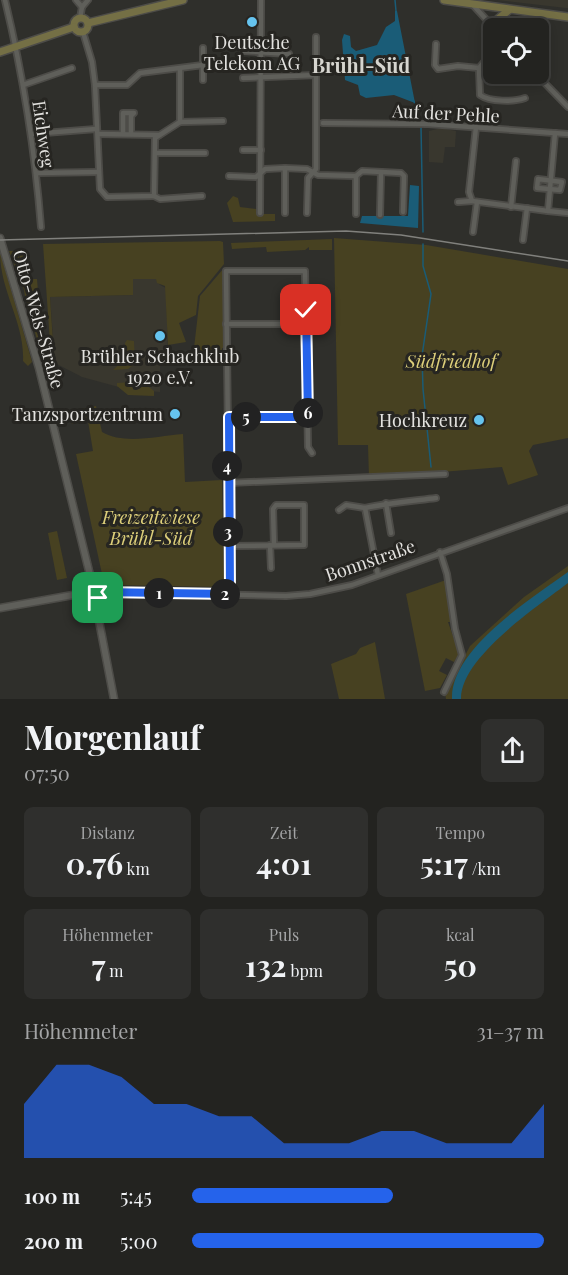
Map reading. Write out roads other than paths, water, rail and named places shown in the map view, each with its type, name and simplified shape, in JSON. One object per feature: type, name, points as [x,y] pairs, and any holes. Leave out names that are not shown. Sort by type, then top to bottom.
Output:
[{"type":"main road","points":[[88,23],[83,32],[78,32],[74,27],[75,21],[80,18],[88,23],[183,0]]},
{"type":"main road","points":[[444,0],[568,17]]},
{"type":"main road","points":[[499,18],[510,10]]},
{"type":"main road","points":[[0,52],[74,27]]},
{"type":"street","name":"Eichweg","points":[[5,0],[16,46],[31,134],[41,227]]},
{"type":"street","points":[[76,0],[82,7]]},
{"type":"street","points":[[80,18],[82,7],[88,0]]},
{"type":"street","points":[[260,213],[261,0]]},
{"type":"street","points":[[471,2],[486,18]]},
{"type":"street","points":[[83,32],[92,62],[100,189],[107,197],[154,196],[160,199],[202,196]]},
{"type":"street","points":[[308,213],[308,178],[316,169],[316,37]]},
{"type":"street","points":[[436,44],[435,65],[438,69],[458,66],[480,68]]},
{"type":"street","points":[[203,48],[203,80]]},
{"type":"street","points":[[243,51],[290,54]]},
{"type":"street","points":[[83,65],[92,62]]},
{"type":"street","points":[[483,64],[480,68],[478,92],[483,98],[519,100],[525,98]]},
{"type":"street","points":[[94,86],[127,85],[140,73],[180,70],[186,65],[203,65]]},
{"type":"street","points":[[23,85],[72,68]]},
{"type":"street","points":[[180,70],[180,122]]},
{"type":"street","points":[[243,78],[316,75]]},
{"type":"street","points":[[546,84],[568,107]]},
{"type":"street","points":[[123,133],[123,113],[134,113],[131,116],[131,133]]},
{"type":"street","points":[[154,196],[155,138],[180,122],[223,121]]},
{"type":"street","name":"Auf der Pehle","points":[[323,123],[425,124],[568,134]]},
{"type":"street","points":[[473,232],[475,202],[469,192],[476,127]]},
{"type":"street","points":[[31,134],[97,131],[159,135]]},
{"type":"street","points":[[548,211],[555,133]]},
{"type":"street","points":[[243,150],[261,150]]},
{"type":"street","points":[[156,153],[205,153]]},
{"type":"street","points":[[511,207],[516,161]]},
{"type":"street","points":[[285,168],[285,213]]},
{"type":"street","points":[[229,176],[256,177],[266,169],[285,168],[307,169],[318,175],[356,176],[362,171],[400,173],[404,176],[403,212]]},
{"type":"street","points":[[36,173],[99,172]]},
{"type":"street","points":[[380,215],[381,172]]},
{"type":"street","points":[[356,176],[356,214]]},
{"type":"street","points":[[538,179],[562,182],[560,190],[549,189],[537,188],[538,179]]},
{"type":"street","points":[[458,202],[568,213]]},
{"type":"street","points":[[523,240],[527,208]]},
{"type":"street","name":"Otto-Wels-Straße","points":[[0,238],[39,368],[92,583]]},
{"type":"street","points":[[230,594],[226,271],[302,269],[305,271],[308,447],[312,453]]},
{"type":"street","points":[[226,324],[307,324]]},
{"type":"street","points":[[229,417],[308,417]]},
{"type":"street","points":[[228,483],[445,474]]},
{"type":"street","points":[[339,510],[346,505],[365,508],[403,500],[408,502],[436,498]]},
{"type":"street","points":[[408,502],[412,509]]},
{"type":"street","points":[[386,503],[391,533]]},
{"type":"street","points":[[228,546],[272,545],[304,545],[303,505],[276,505],[273,509],[272,545],[271,568]]},
{"type":"street","points":[[365,508],[378,575]]},
{"type":"street","name":"Bonnstraße","points":[[101,592],[310,594],[343,587],[568,508]]},
{"type":"street","points":[[440,552],[447,574],[455,629],[460,639],[462,655],[444,693]]},
{"type":"street","points":[[84,592],[87,585],[92,583],[99,586],[101,592],[95,600],[114,699]]},
{"type":"street","points":[[84,592],[88,599],[95,600]]},
{"type":"street","points":[[0,608],[84,592]]},
{"type":"water","points":[[395,11],[397,11],[415,103],[394,95],[366,98],[360,95],[358,85],[345,80],[342,40],[344,34],[350,36],[351,47],[356,51],[377,45],[386,27],[395,21]]},
{"type":"water","points":[[410,185],[419,186],[418,228],[360,223],[362,216],[408,216]]},
{"type":"water","points":[[568,572],[568,583],[521,619],[487,650],[464,683],[461,699],[452,699],[455,680],[464,662],[478,644],[515,610]]},
{"type":"waterway","points":[[395,0],[396,11]]},
{"type":"waterway","points":[[414,101],[420,121]]},
{"type":"waterway","points":[[421,127],[423,232]]},
{"type":"waterway","points":[[423,244],[423,266],[431,294],[422,356],[431,467]]},
{"type":"tram line","points":[[0,240],[346,231],[401,235],[568,261]]},
{"type":"place","name":"Deutsche Telekom AG","points":[[252,22]]},
{"type":"place","name":"Brühler Schachklub 1920 e.V.","points":[[160,336]]},
{"type":"place","name":"Tanzsportzentrum","points":[[175,414]]},
{"type":"place","name":"Hochkreuz","points":[[479,420]]},
{"type":"district","name":"Brühl-Süd","points":[[361,64]]},
{"type":"park label","name":"Südfriedhof","points":[[451,361]]},
{"type":"park label","name":"Freizeitwiese Brühl-Süd","points":[[151,527]]}]
